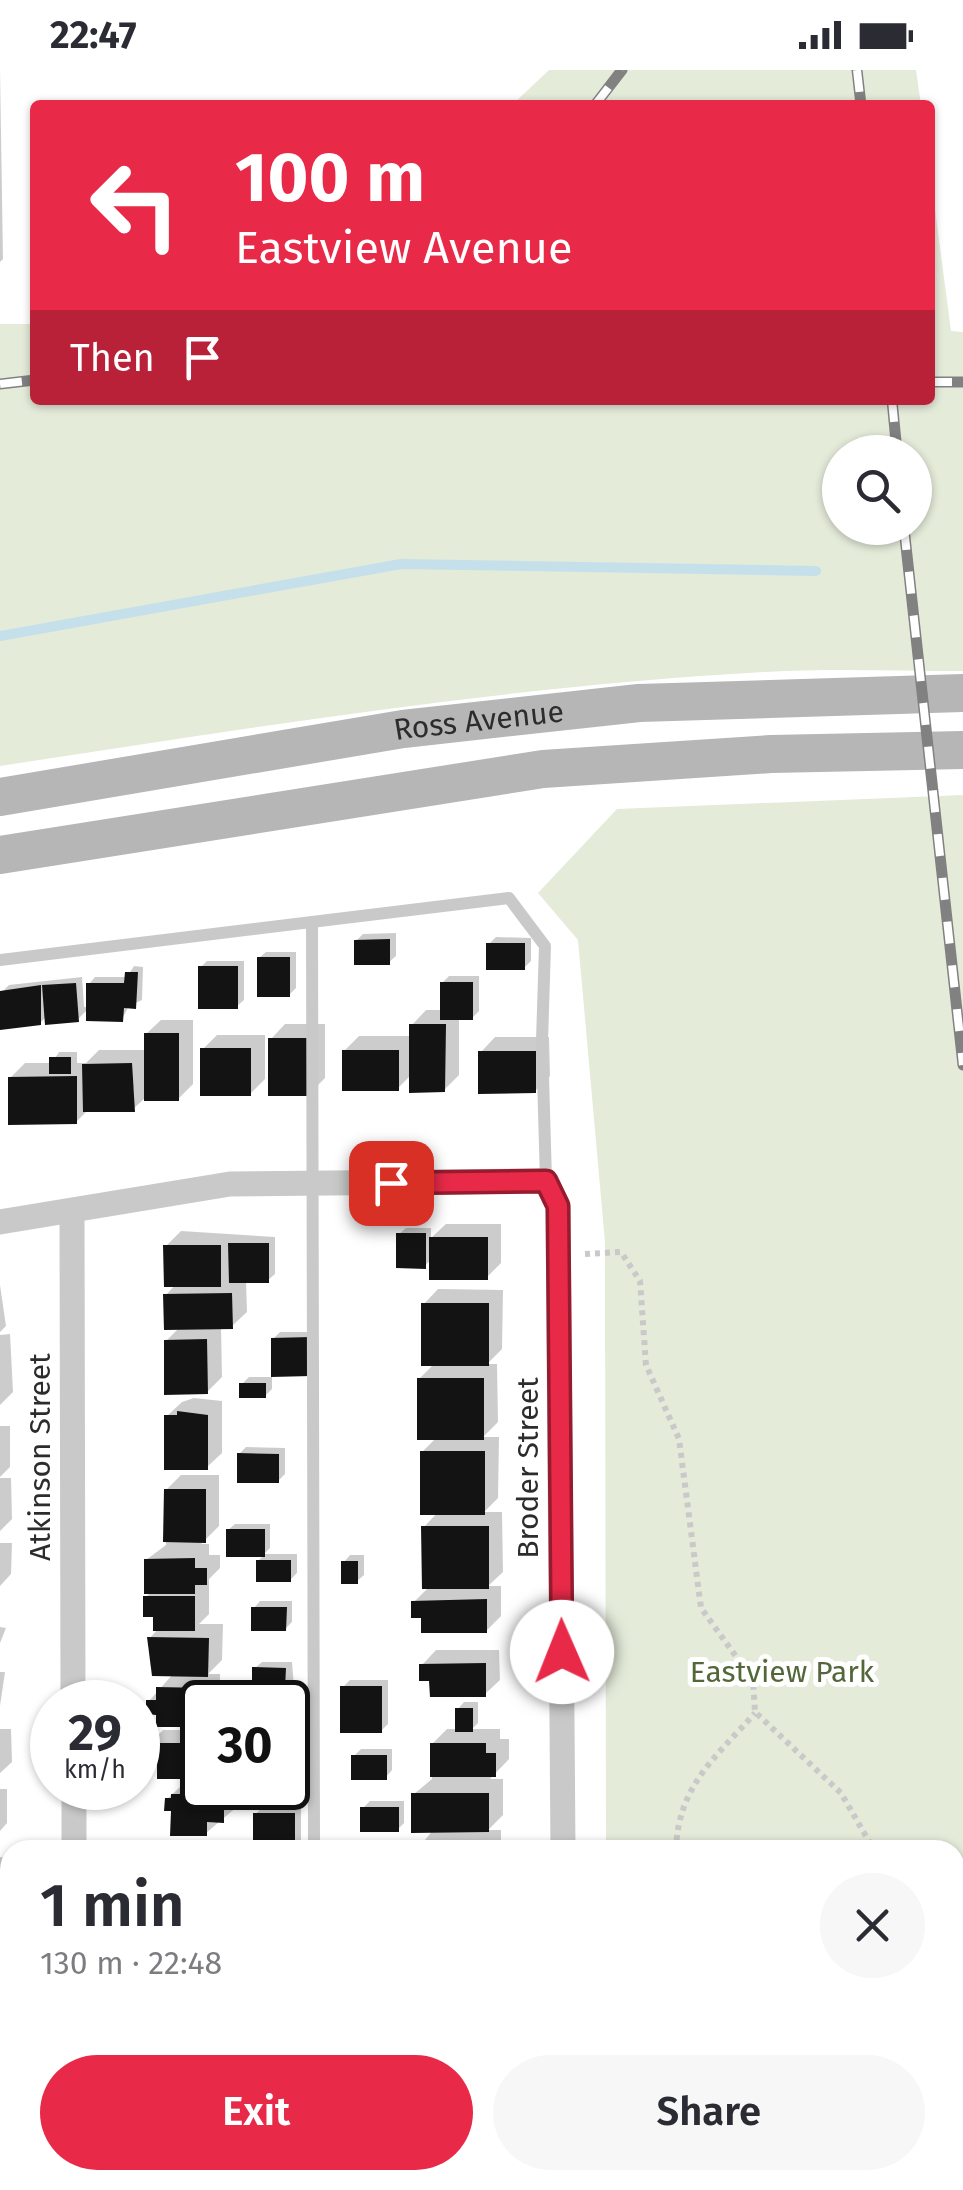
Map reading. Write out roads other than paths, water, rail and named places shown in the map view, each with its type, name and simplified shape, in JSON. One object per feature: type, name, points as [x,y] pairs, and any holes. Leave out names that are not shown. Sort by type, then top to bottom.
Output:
[{"type":"main road","name":"Ross Avenue","points":[[0,797],[403,728],[619,705],[963,693]]},
{"type":"main road","name":"Ross Avenue","points":[[0,855],[543,769],[772,754],[963,750]]},
{"type":"street","points":[[0,1222],[230,1184],[546,1181]]},
{"type":"street","name":"Broder Street","points":[[546,1181],[558,1206],[563,1840]]},
{"type":"street","name":"Atkinson Street","points":[[72,1211],[73,1680]]},
{"type":"street","points":[[74,1810],[74,1840]]},
{"type":"lane","points":[[0,960],[509,898],[546,946],[542,1041],[546,1181]]},
{"type":"lane","points":[[312,922],[314,1840]]},
{"type":"waterway","points":[[0,636],[401,564],[816,571]]},
{"type":"railway","points":[[599,100],[622,70]]},
{"type":"railway","points":[[857,70],[860,100]]},
{"type":"railway","points":[[0,384],[30,381]]},
{"type":"railway","points":[[935,382],[963,382]]},
{"type":"railway","points":[[892,405],[895,435]]},
{"type":"railway","points":[[906,545],[963,1065]]},
{"type":"park label","name":"Eastview Park","points":[[782,1672]]}]
